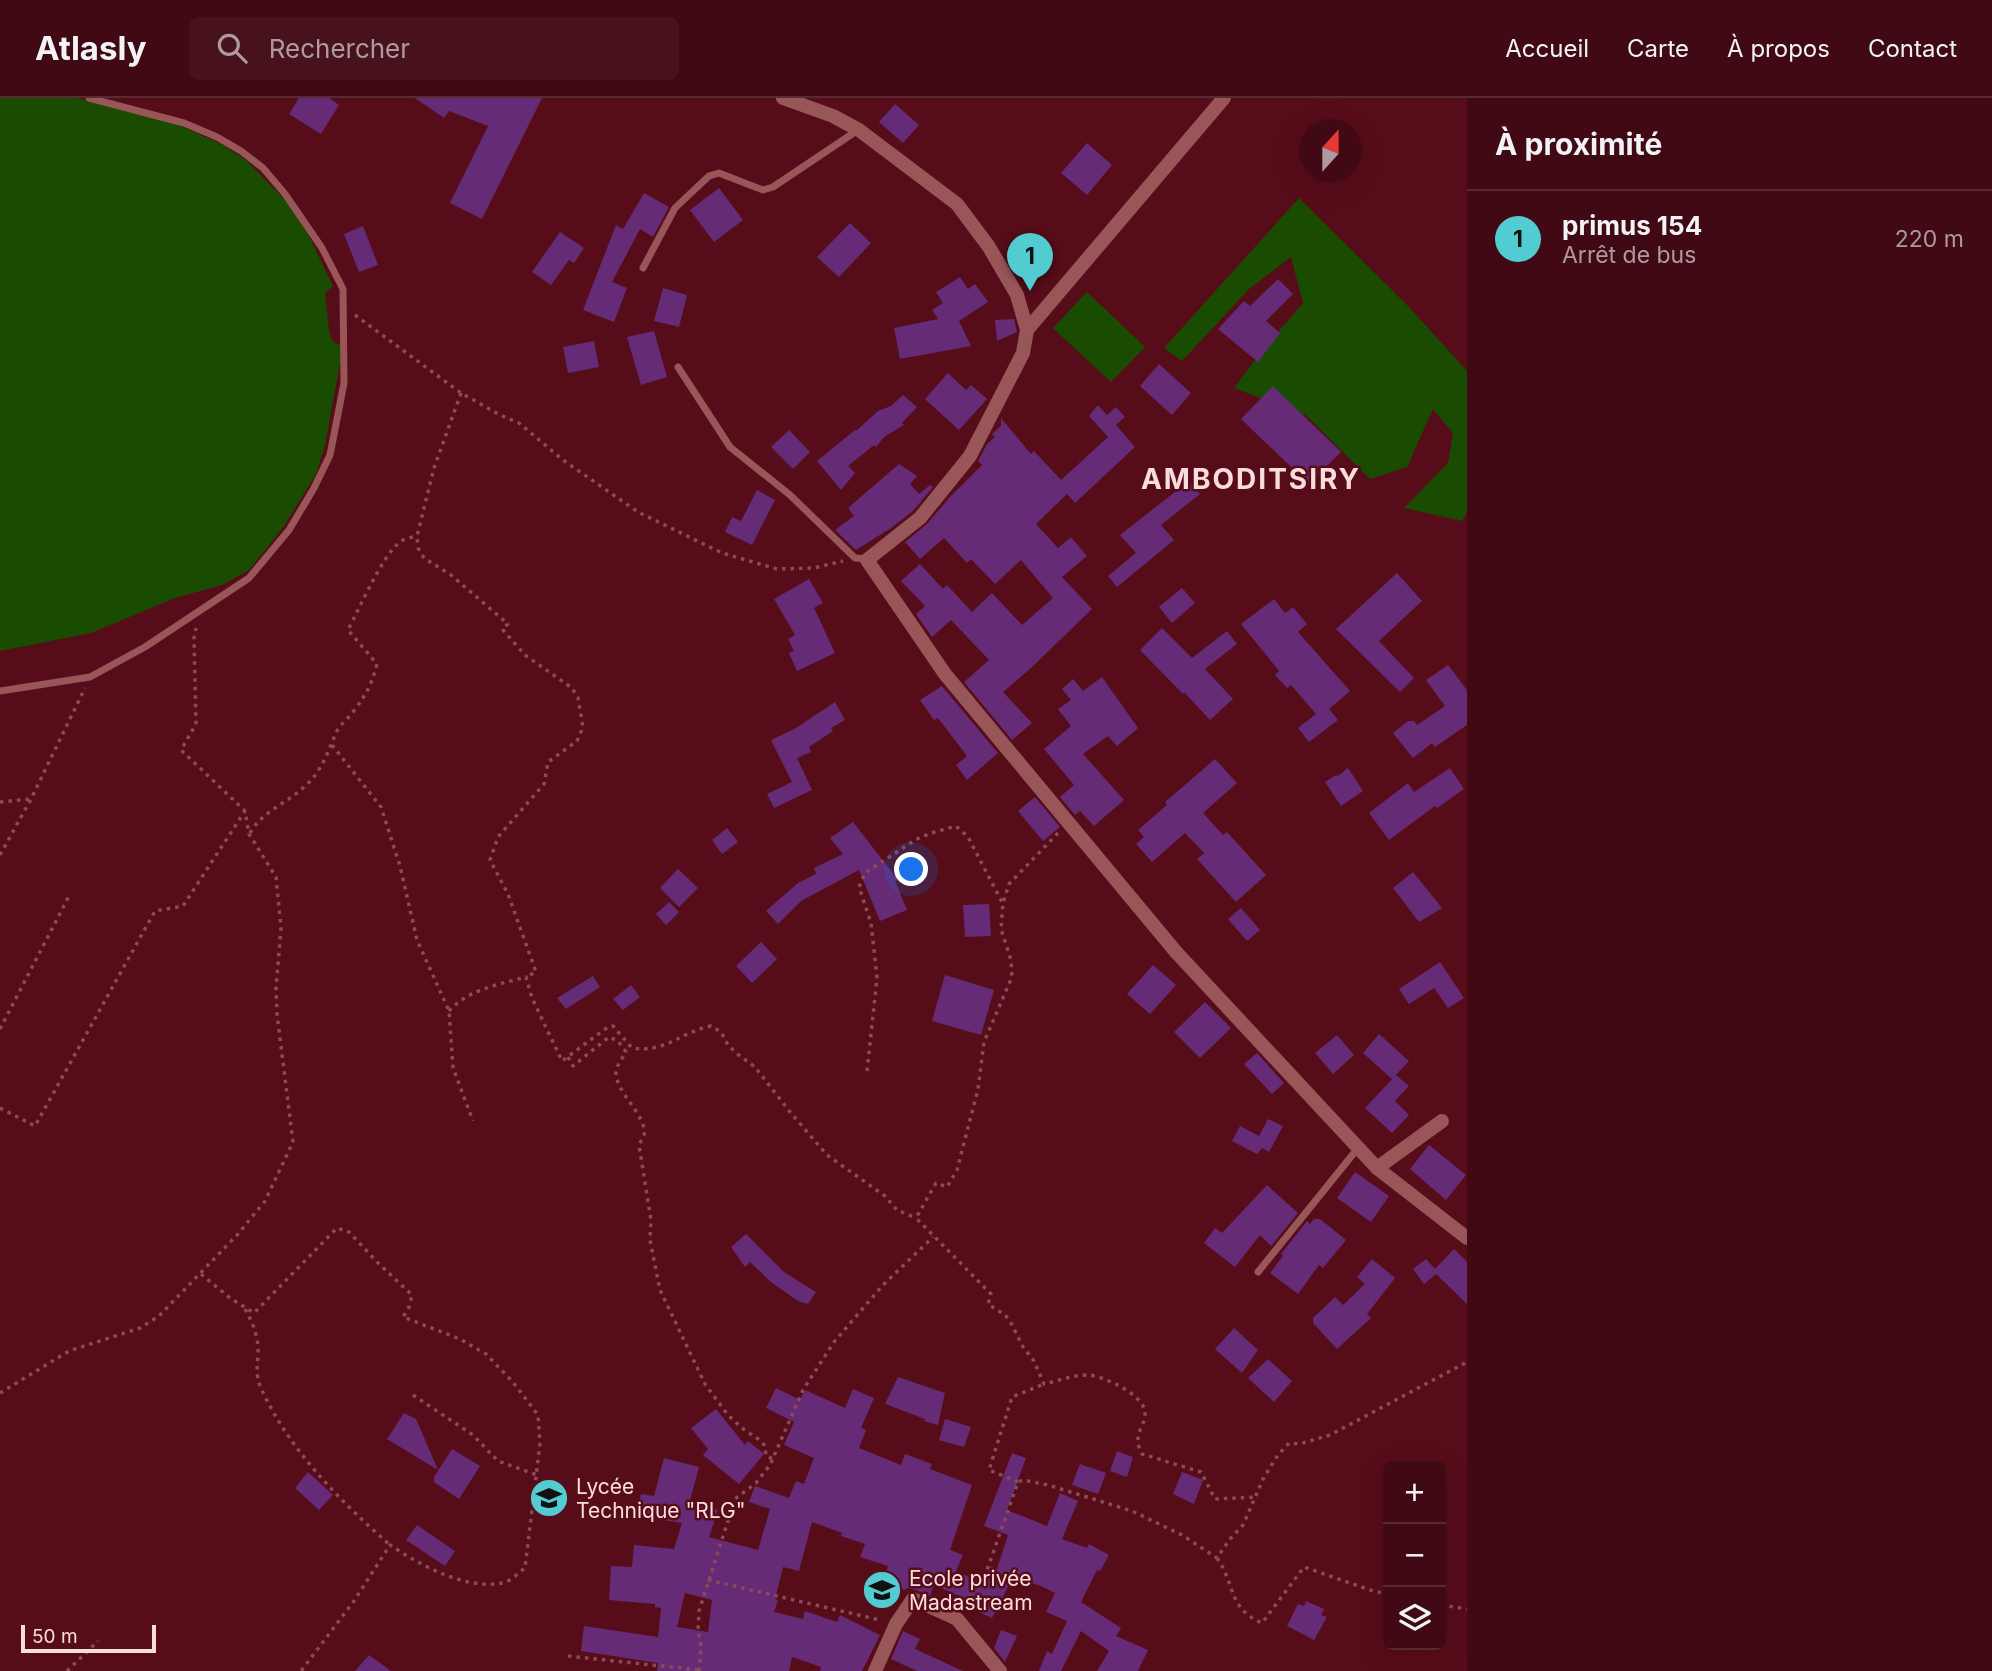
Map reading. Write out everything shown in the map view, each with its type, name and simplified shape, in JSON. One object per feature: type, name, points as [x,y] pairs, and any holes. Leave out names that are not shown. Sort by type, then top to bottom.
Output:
[{"type":"street","points":[[783,98],[833,116],[859,130],[957,204],[989,247],[1017,295],[1027,330],[1023,353],[970,456],[920,518],[861,559],[945,674],[1176,952],[1377,1168],[1467,1238]]},
{"type":"street","points":[[1027,330],[1224,98]]},
{"type":"street","points":[[1377,1168],[1442,1121]]},
{"type":"street","points":[[874,1671],[897,1624],[913,1599],[957,1619],[1000,1671]]},
{"type":"lane","points":[[0,691],[90,677],[145,647],[249,578],[289,530],[330,456],[344,383],[343,289],[322,248],[285,194],[262,168],[217,137],[184,123],[89,98]]},
{"type":"lane","points":[[643,268],[675,208],[709,176],[719,173],[763,190],[774,187],[859,130]]},
{"type":"lane","points":[[678,367],[730,447],[790,495],[861,559]]},
{"type":"lane","points":[[1258,1272],[1358,1148]]},
{"type":"path","points":[[342,307],[461,393],[519,423],[563,460],[638,512],[722,553],[777,569],[814,568],[861,559]]},
{"type":"path","points":[[449,1011],[454,1005],[484,988],[536,972],[508,894],[490,860],[498,837],[544,784],[548,762],[577,741],[583,727],[578,698],[572,688],[525,655],[502,629],[508,624],[451,575],[424,558],[418,548],[417,536],[434,468],[461,393]]},
{"type":"path","points":[[249,834],[257,821],[303,788],[320,770],[337,730],[371,686],[377,664],[348,630],[379,570],[401,541],[417,536]]},
{"type":"path","points":[[0,1393],[69,1351],[140,1328],[159,1316],[238,1234],[264,1201],[293,1142],[277,1014],[276,988],[281,928],[276,877],[249,834],[245,811],[181,750],[195,724],[194,638],[202,610]]},
{"type":"path","points":[[0,855],[32,799],[90,677]]},
{"type":"path","points":[[332,745],[382,807],[400,866],[417,940],[449,1011],[453,1068],[473,1121]]},
{"type":"path","points":[[0,802],[32,799]]},
{"type":"path","points":[[0,1108],[35,1126],[155,911],[183,906],[245,811]]},
{"type":"path","points":[[916,1218],[936,1183],[947,1187],[957,1170],[978,1089],[984,1042],[1012,977],[1011,960],[1001,929],[1003,904],[1009,884],[1069,822]]},
{"type":"path","points":[[867,1071],[877,978],[871,923],[859,887],[864,873],[915,841],[956,826],[968,837],[1003,904]]},
{"type":"path","points":[[0,1029],[69,896]]},
{"type":"path","points":[[526,976],[532,998],[562,1061],[613,1026],[632,1048],[647,1050],[668,1045],[699,1028],[711,1026],[721,1032],[728,1045],[755,1066],[827,1155],[863,1178],[897,1210],[916,1218],[990,1294],[988,1304],[1010,1321],[1023,1347],[1034,1361],[1044,1384]]},
{"type":"path","points":[[568,1057],[573,1066],[609,1037],[618,1041],[626,1052],[616,1074],[622,1092],[643,1125],[645,1134],[639,1145],[651,1220],[650,1240],[660,1290],[705,1384],[727,1415],[761,1441],[765,1446],[766,1456],[773,1459]]},
{"type":"path","points":[[201,1273],[254,1313],[337,1228],[349,1232],[412,1295],[409,1307],[402,1317],[460,1339],[486,1354],[512,1381],[538,1415],[540,1443],[525,1568],[505,1583],[461,1580],[410,1558],[390,1545],[355,1513],[293,1444],[259,1385],[254,1325],[244,1307]]},
{"type":"path","points":[[568,1656],[699,1670],[702,1646],[698,1631],[699,1611],[735,1499],[756,1483],[773,1459],[803,1390],[834,1342],[883,1285],[933,1237]]},
{"type":"path","points":[[1217,1558],[1243,1525],[1264,1477],[1289,1443],[1298,1444],[1330,1435],[1467,1362]]},
{"type":"path","points":[[1256,1497],[1215,1499],[1201,1472],[1142,1454],[1137,1446],[1145,1412],[1140,1401],[1127,1390],[1097,1376],[1074,1376],[1012,1397],[989,1470],[1018,1482],[1023,1480],[1048,1485],[1132,1511],[1182,1535],[1217,1558],[1225,1569],[1236,1601],[1252,1619],[1262,1623],[1304,1567],[1383,1593]]},
{"type":"path","points":[[413,1395],[473,1435],[498,1461],[537,1475]]},
{"type":"path","points":[[957,1619],[988,1567],[1018,1482]]},
{"type":"path","points":[[301,1671],[354,1601],[390,1545]]},
{"type":"path","points":[[708,1580],[897,1624]]},
{"type":"path","points":[[1446,1606],[1467,1609]]},
{"type":"path","points":[[67,1671],[98,1641]]},
{"type":"green space","points":[[0,98],[77,98],[172,122],[221,144],[246,160],[285,200],[308,234],[333,286],[325,293],[329,331],[333,342],[343,347],[325,445],[316,474],[284,526],[249,570],[222,585],[175,598],[91,633],[0,651]]},
{"type":"green space","points":[[1299,198],[1408,306],[1467,371],[1467,512],[1462,521],[1404,508],[1448,463],[1453,433],[1433,409],[1407,467],[1370,479],[1306,415],[1234,388],[1303,303],[1291,257],[1249,289],[1182,361],[1164,348]]},
{"type":"green space","points":[[1087,292],[1145,347],[1111,382],[1053,328]]},
{"type":"building","points":[[299,98],[329,98],[339,105],[321,134],[289,114]]},
{"type":"building","points":[[415,98],[542,98],[482,219],[450,203],[488,126],[449,111],[444,118]]},
{"type":"building","points":[[895,104],[919,125],[903,143],[879,122]]},
{"type":"building","points":[[1087,143],[1112,165],[1087,195],[1061,173]]},
{"type":"building","points":[[719,188],[743,220],[714,242],[690,210]]},
{"type":"building","points":[[644,193],[669,207],[653,237],[640,229],[612,282],[627,288],[614,322],[583,310],[616,225],[623,229]]},
{"type":"building","points":[[850,223],[871,243],[839,277],[817,257]]},
{"type":"building","points":[[363,226],[378,265],[359,272],[344,234]]},
{"type":"building","points":[[560,232],[584,248],[574,263],[569,260],[551,285],[532,272]]},
{"type":"building","points":[[960,277],[968,289],[975,284],[988,302],[959,321],[971,346],[900,359],[894,328],[938,319],[932,310],[943,303],[936,292]]},
{"type":"building","points":[[1278,279],[1293,294],[1266,321],[1280,333],[1258,362],[1218,329],[1244,301],[1250,306]]},
{"type":"building","points":[[663,288],[687,295],[679,327],[654,321]]},
{"type":"building","points":[[1014,319],[1017,332],[997,341],[995,320]]},
{"type":"building","points":[[654,331],[667,377],[641,385],[627,337]]},
{"type":"building","points":[[594,341],[599,367],[568,373],[563,347]]},
{"type":"building","points":[[1159,364],[1191,393],[1172,415],[1140,386]]},
{"type":"building","points":[[948,373],[966,390],[971,385],[987,399],[959,430],[925,399]]},
{"type":"building","points":[[1273,386],[1341,452],[1309,484],[1241,419]]},
{"type":"building","points":[[903,395],[917,407],[902,423],[904,425],[884,437],[876,447],[874,445],[848,466],[855,473],[841,490],[817,461],[878,411],[891,406]]},
{"type":"building","points":[[1098,405],[1107,415],[1116,407],[1125,417],[1116,425],[1135,447],[1075,503],[1067,494],[1036,524],[1058,548],[1071,537],[1087,556],[1062,577],[1092,609],[1003,692],[1032,723],[1012,740],[964,682],[989,660],[951,620],[932,637],[916,614],[925,606],[901,581],[920,564],[943,589],[947,585],[972,612],[992,593],[1022,625],[1053,598],[1021,560],[995,584],[971,559],[967,563],[944,538],[920,559],[905,542],[927,524],[982,465],[978,461],[987,444],[995,437],[992,434],[1001,426],[1001,418],[1031,454],[1034,451],[1061,480],[1108,437],[1089,416]]},
{"type":"building","points":[[789,430],[810,452],[793,469],[771,447]]},
{"type":"building","points":[[899,464],[917,476],[910,484],[919,494],[930,485],[933,487],[913,511],[856,550],[835,530],[854,516],[848,508]]},
{"type":"building","points":[[1189,481],[1200,494],[1161,525],[1174,540],[1117,587],[1108,576],[1136,553],[1120,535]]},
{"type":"building","points":[[757,490],[775,500],[752,545],[725,532],[732,517],[741,521]]},
{"type":"building","points":[[1397,573],[1422,601],[1379,641],[1414,678],[1400,692],[1336,629]]},
{"type":"building","points":[[809,579],[823,603],[814,608],[835,653],[797,671],[789,653],[794,651],[788,639],[795,635],[774,599]]},
{"type":"building","points":[[1182,588],[1195,603],[1172,623],[1159,607]]},
{"type":"building","points":[[1274,599],[1285,613],[1293,607],[1307,624],[1298,632],[1350,691],[1329,709],[1338,720],[1309,742],[1298,728],[1316,714],[1291,685],[1287,688],[1275,675],[1279,671],[1241,624]]},
{"type":"building","points":[[1162,628],[1192,658],[1227,631],[1237,644],[1205,669],[1233,699],[1210,720],[1140,650]]},
{"type":"building","points":[[1448,665],[1467,690],[1467,725],[1435,747],[1432,743],[1413,758],[1393,733],[1408,721],[1414,721],[1417,725],[1445,706],[1426,680]]},
{"type":"building","points":[[1102,677],[1138,728],[1117,746],[1108,736],[1083,754],[1124,800],[1094,826],[1080,811],[1075,815],[1060,797],[1074,785],[1044,749],[1071,726],[1058,709],[1071,700],[1062,689],[1073,679],[1083,691]]},
{"type":"building","points":[[942,686],[998,753],[967,780],[956,765],[967,756],[938,718],[934,720],[920,700]]},
{"type":"building","points":[[835,702],[845,720],[809,747],[811,752],[797,758],[812,790],[774,808],[767,794],[792,782],[771,740],[796,728]]},
{"type":"building","points":[[1215,759],[1237,783],[1203,813],[1223,835],[1227,832],[1266,875],[1236,902],[1197,859],[1204,853],[1185,833],[1152,862],[1136,844],[1144,837],[1138,830],[1167,805],[1165,802]]},
{"type":"building","points":[[1348,768],[1363,791],[1341,806],[1325,782]]},
{"type":"building","points":[[1450,768],[1464,789],[1437,808],[1435,806],[1389,840],[1369,813],[1408,783],[1414,792]]},
{"type":"building","points":[[1035,797],[1060,827],[1043,841],[1018,811]]},
{"type":"building","points":[[853,822],[898,880],[895,881],[907,910],[880,921],[859,870],[801,901],[778,924],[766,911],[798,883],[816,874],[814,868],[843,854],[830,838]]},
{"type":"building","points":[[727,828],[738,842],[722,854],[712,840]]},
{"type":"building","points":[[678,869],[698,888],[679,907],[660,888]]},
{"type":"building","points":[[1413,872],[1442,908],[1419,922],[1393,888]]},
{"type":"building","points":[[669,902],[679,912],[666,925],[656,914]]},
{"type":"building","points":[[989,904],[991,936],[965,937],[963,905]]},
{"type":"building","points":[[1241,908],[1260,930],[1247,941],[1228,919]]},
{"type":"building","points":[[761,942],[777,959],[752,983],[736,966]]},
{"type":"building","points":[[1440,962],[1464,998],[1448,1008],[1434,988],[1409,1004],[1399,989]]},
{"type":"building","points":[[1153,965],[1176,985],[1150,1014],[1127,994]]},
{"type":"building","points":[[945,975],[994,990],[981,1035],[932,1021]]},
{"type":"building","points":[[593,976],[600,987],[566,1009],[557,998]]},
{"type":"building","points":[[631,985],[640,997],[623,1010],[613,999]]},
{"type":"building","points":[[1205,1002],[1231,1028],[1200,1058],[1174,1032]]},
{"type":"building","points":[[1379,1034],[1409,1061],[1392,1079],[1363,1053]]},
{"type":"building","points":[[1337,1035],[1354,1055],[1333,1074],[1315,1053]]},
{"type":"building","points":[[1257,1053],[1284,1083],[1272,1094],[1244,1064]]},
{"type":"building","points":[[1396,1075],[1409,1086],[1395,1101],[1409,1115],[1392,1133],[1365,1108]]},
{"type":"building","points":[[1268,1119],[1283,1126],[1269,1152],[1262,1148],[1257,1154],[1232,1141],[1240,1126],[1259,1136]]},
{"type":"building","points":[[1429,1145],[1466,1175],[1446,1200],[1410,1169]]},
{"type":"building","points":[[1355,1172],[1389,1196],[1371,1222],[1337,1198]]},
{"type":"building","points":[[1267,1185],[1298,1213],[1271,1246],[1260,1235],[1235,1267],[1204,1243],[1215,1228],[1222,1233]]},
{"type":"building","points":[[1314,1219],[1320,1219],[1346,1240],[1323,1268],[1319,1265],[1298,1294],[1270,1273],[1307,1221],[1310,1224]]},
{"type":"building","points":[[746,1234],[784,1272],[816,1292],[808,1304],[798,1301],[771,1282],[750,1262],[745,1267],[731,1247]]},
{"type":"building","points":[[1454,1249],[1467,1262],[1467,1304],[1436,1274],[1424,1284],[1413,1269],[1426,1259],[1435,1269]]},
{"type":"building","points":[[1372,1259],[1395,1278],[1367,1314],[1371,1318],[1337,1349],[1313,1323],[1313,1318],[1335,1297],[1343,1305],[1365,1284],[1357,1277]]},
{"type":"building","points":[[1234,1328],[1258,1350],[1242,1373],[1215,1349]]},
{"type":"building","points":[[1268,1359],[1292,1381],[1274,1402],[1248,1378]]},
{"type":"building","points":[[898,1377],[945,1393],[938,1425],[885,1404]]},
{"type":"building","points":[[776,1388],[800,1400],[805,1390],[845,1408],[853,1389],[874,1398],[861,1428],[866,1430],[859,1448],[901,1465],[905,1454],[932,1464],[930,1469],[972,1485],[950,1550],[963,1555],[956,1571],[982,1583],[991,1566],[997,1569],[1008,1535],[984,1526],[1012,1453],[1026,1458],[1007,1510],[1047,1526],[1060,1493],[1078,1501],[1062,1539],[1087,1548],[1089,1544],[1109,1555],[1100,1571],[1097,1570],[1081,1602],[1121,1628],[1116,1636],[1148,1650],[1138,1671],[1097,1671],[1109,1651],[1081,1631],[1061,1671],[1039,1671],[1047,1651],[1052,1654],[1067,1621],[1046,1612],[1055,1593],[1013,1577],[992,1618],[970,1608],[973,1602],[934,1585],[930,1596],[882,1582],[888,1566],[860,1557],[865,1544],[812,1522],[799,1571],[783,1567],[774,1612],[803,1619],[805,1611],[837,1622],[840,1615],[880,1635],[862,1671],[820,1671],[821,1667],[792,1657],[789,1671],[657,1671],[658,1663],[581,1651],[584,1626],[658,1637],[661,1608],[655,1607],[655,1604],[609,1600],[611,1566],[632,1567],[634,1545],[674,1549],[682,1523],[637,1516],[641,1494],[654,1496],[664,1458],[699,1467],[690,1501],[718,1510],[709,1537],[758,1550],[770,1509],[749,1502],[755,1486],[789,1498],[796,1481],[804,1484],[814,1458],[784,1445],[794,1422],[766,1408]],"holes":[[[685,1593],[712,1600],[708,1632],[677,1627]]]},
{"type":"building","points":[[716,1409],[745,1445],[748,1441],[764,1454],[739,1484],[703,1455],[708,1449],[691,1428]]},
{"type":"building","points":[[404,1413],[416,1419],[438,1470],[387,1439]]},
{"type":"building","points":[[945,1419],[971,1427],[964,1447],[939,1440]]},
{"type":"building","points":[[452,1449],[480,1466],[459,1499],[434,1482],[434,1477]]},
{"type":"building","points":[[1117,1451],[1133,1457],[1127,1477],[1110,1471]]},
{"type":"building","points":[[1080,1464],[1106,1473],[1098,1494],[1072,1485]]},
{"type":"building","points":[[308,1472],[333,1495],[319,1510],[295,1488]]},
{"type":"building","points":[[1182,1472],[1203,1480],[1194,1504],[1173,1494]]},
{"type":"building","points":[[417,1525],[455,1551],[445,1566],[406,1540]]},
{"type":"building","points":[[1306,1601],[1324,1609],[1321,1615],[1327,1617],[1314,1640],[1287,1626],[1298,1604],[1304,1606]]},
{"type":"building","points":[[1001,1630],[1017,1636],[1005,1662],[994,1648]]},
{"type":"building","points":[[903,1631],[920,1639],[915,1649],[963,1671],[917,1671],[891,1659]]},
{"type":"building","points":[[369,1655],[391,1671],[355,1671]]},
{"type":"place","name":"primus 154","points":[[1030,291]]},
{"type":"place","name":"Lycée Technique \"RLG\"","points":[[549,1498]]},
{"type":"place","name":"Ecole privée Madastream","points":[[882,1590]]},
{"type":"district","name":"AMBODITSIRY","points":[[1251,479]]}]
